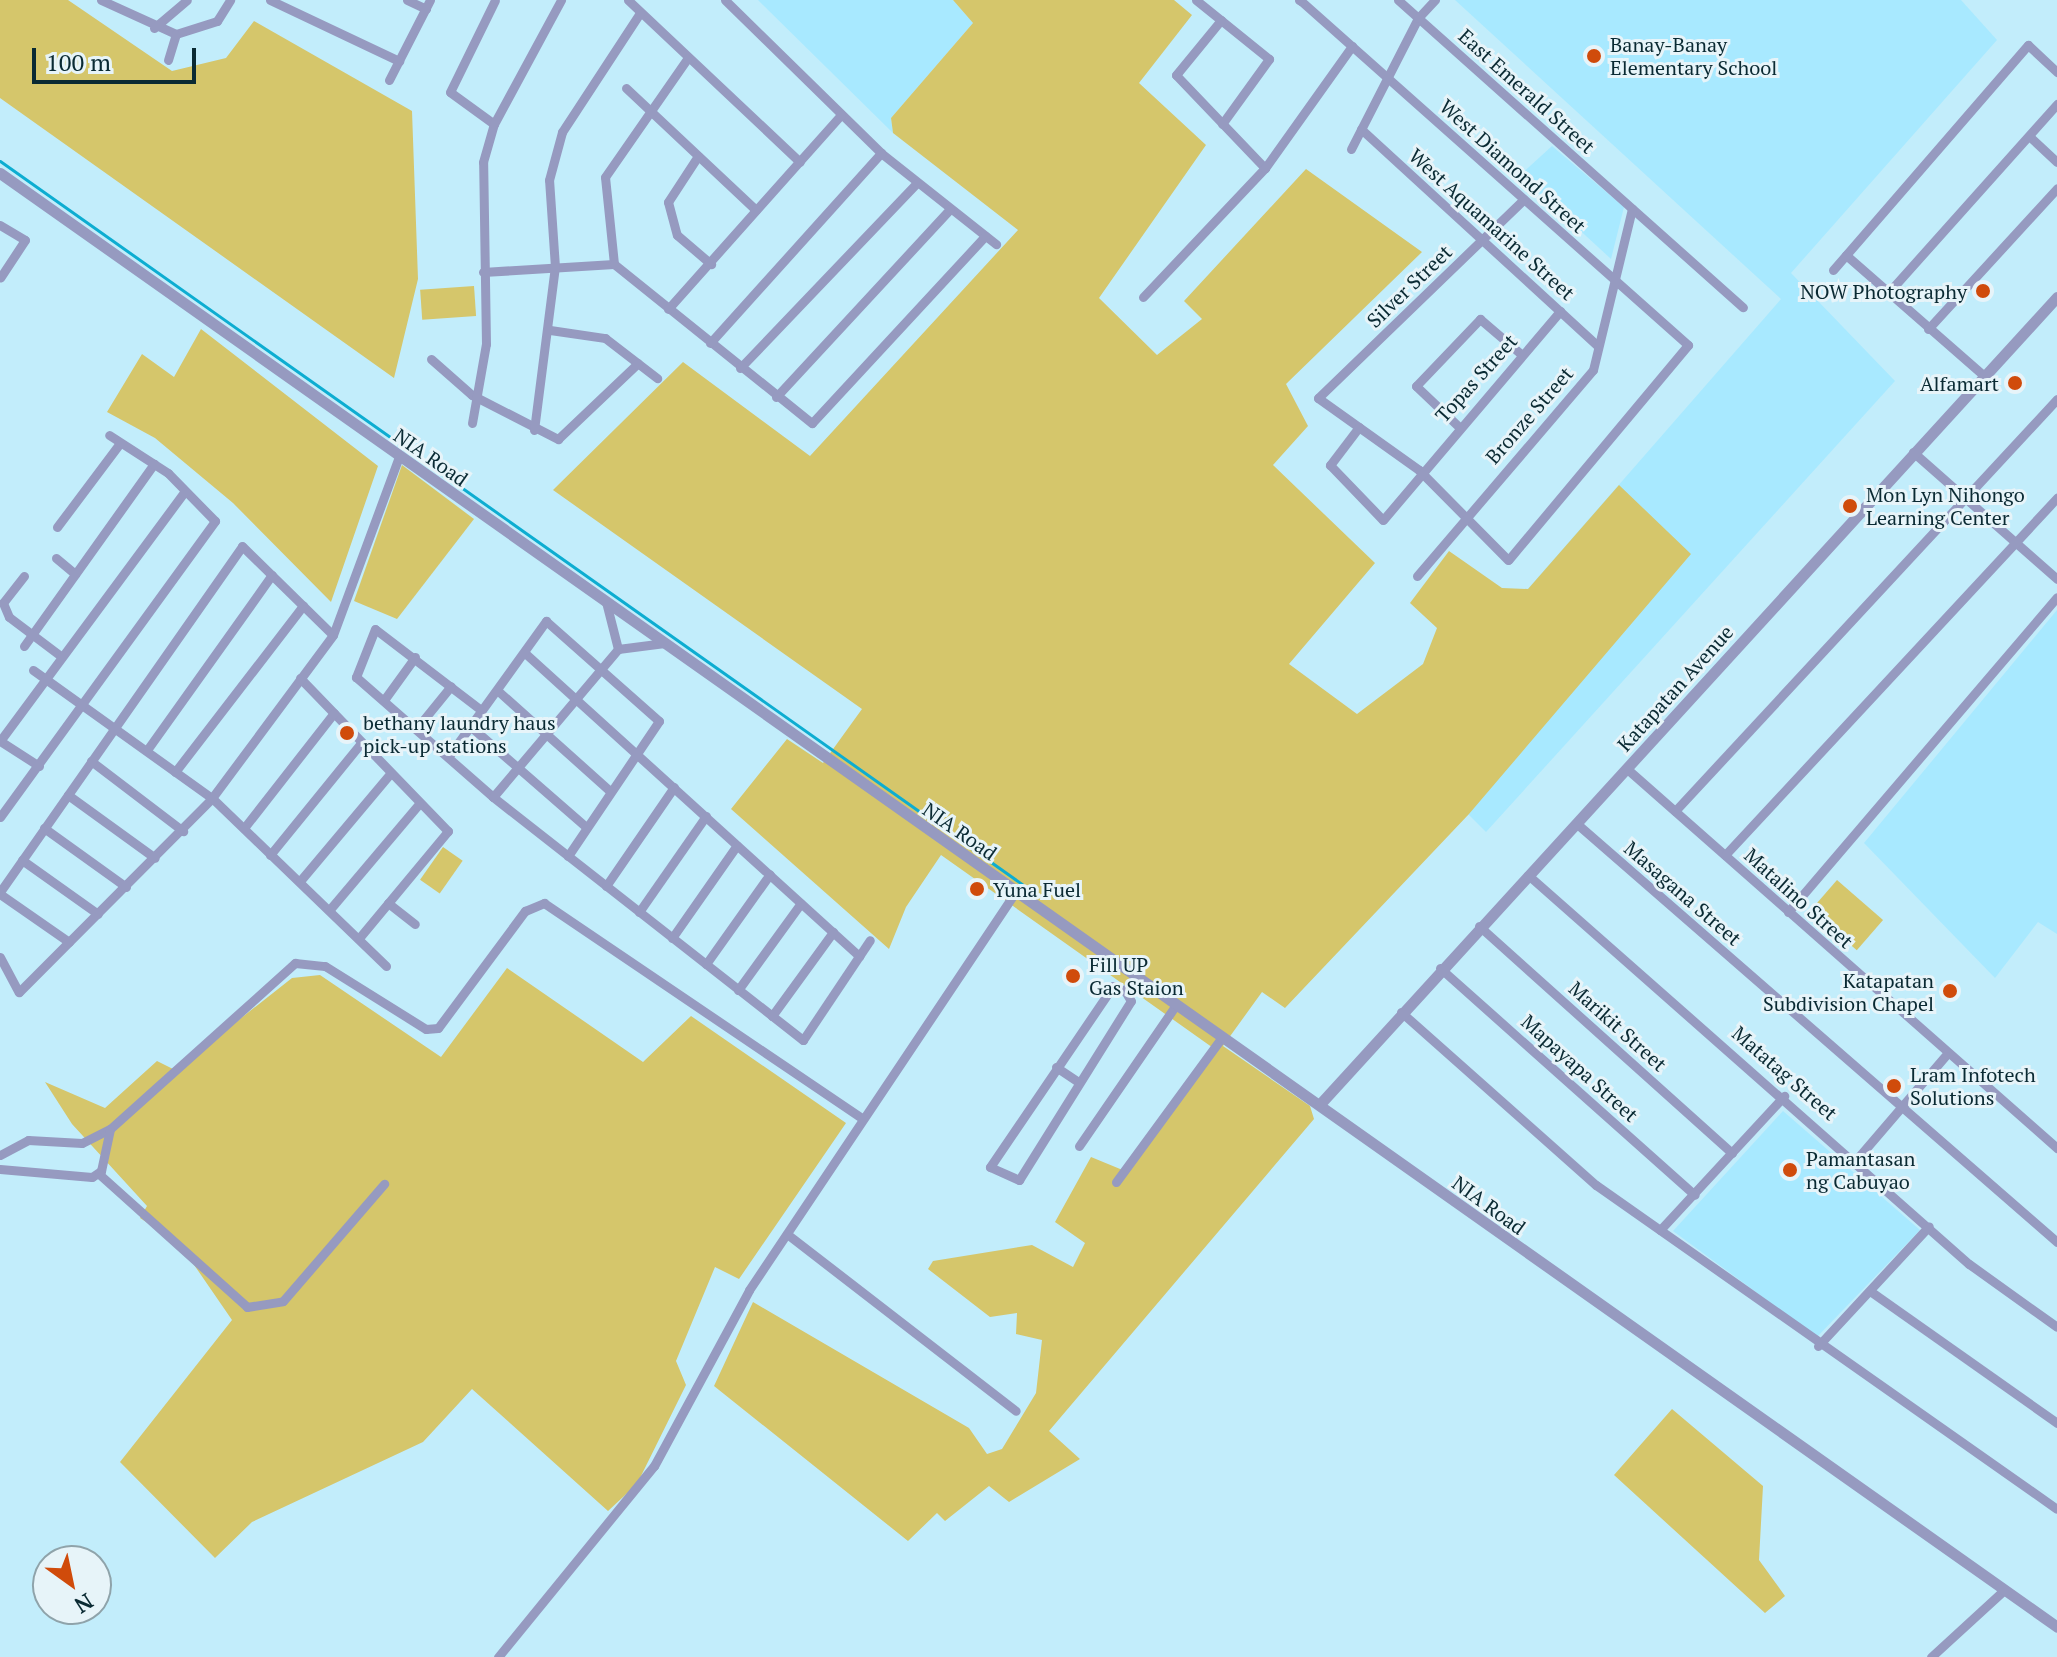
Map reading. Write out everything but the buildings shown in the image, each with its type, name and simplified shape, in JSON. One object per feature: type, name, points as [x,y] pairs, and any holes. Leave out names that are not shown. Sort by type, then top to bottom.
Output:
[{"type":"street","points":[[102,0],[154,28],[176,34],[217,21],[230,0]]},
{"type":"street","points":[[154,28],[187,0]]},
{"type":"street","points":[[270,0],[399,61]]},
{"type":"street","points":[[389,80],[428,4],[407,0]]},
{"type":"street","points":[[494,124],[450,92],[495,0]]},
{"type":"street","points":[[472,423],[472,395],[486,344],[483,162],[494,124],[561,0]]},
{"type":"street","points":[[628,0],[687,59],[800,162]]},
{"type":"street","points":[[725,0],[881,153],[996,244]]},
{"type":"street","points":[[1196,0],[1269,59],[1222,124]]},
{"type":"street","name":"West Diamond Street","points":[[1299,0],[1688,345],[1508,560],[1463,518]]},
{"type":"street","name":"East Emerald Street","points":[[1398,0],[1743,307]]},
{"type":"street","points":[[1351,149],[1418,18],[1435,0]]},
{"type":"street","points":[[534,430],[550,330],[555,267],[549,180],[562,132],[640,13]]},
{"type":"street","points":[[1221,20],[1176,75],[1265,168]]},
{"type":"street","points":[[168,60],[176,34]]},
{"type":"street","points":[[1833,270],[2028,45],[2057,72]]},
{"type":"street","points":[[1143,297],[1265,168],[1352,46]]},
{"type":"street","points":[[614,264],[605,177],[687,59]]},
{"type":"street","points":[[626,88],[651,108],[756,210]]},
{"type":"street","points":[[1888,293],[2057,104]]},
{"type":"street","points":[[668,309],[841,115]]},
{"type":"street","name":"West Aquamarine Street","points":[[1361,129],[1598,346]]},
{"type":"street","points":[[2029,136],[2057,162]]},
{"type":"street","points":[[710,343],[881,153]]},
{"type":"street","points":[[698,156],[668,202],[677,235],[711,264]]},
{"type":"street","name":"NIA Road","points":[[0,173],[2057,1627]]},
{"type":"street","points":[[740,368],[917,183]]},
{"type":"street","points":[[1928,329],[2057,188]]},
{"type":"street","name":"Silver Street","points":[[1359,427],[1318,398],[1524,199]]},
{"type":"street","points":[[776,397],[950,209]]},
{"type":"street","name":"Bronze Street","points":[[1417,576],[1463,518],[1593,370],[1632,209]]},
{"type":"street","points":[[0,225],[25,240],[0,278]]},
{"type":"street","points":[[483,272],[614,264],[812,423],[985,236]]},
{"type":"street","points":[[1846,255],[1984,376]]},
{"type":"street","name":"Katapatan Avenue","points":[[1320,1104],[1440,968],[2057,297]]},
{"type":"street","name":"Topas Street","points":[[1359,427],[1330,465],[1383,520],[1419,470],[1560,311]]},
{"type":"street","points":[[1458,426],[1416,386],[1480,319],[1521,354]]},
{"type":"street","points":[[550,330],[605,338],[657,378]]},
{"type":"street","points":[[431,359],[472,395],[534,430],[558,439],[638,363]]},
{"type":"street","points":[[1675,811],[2057,399]]},
{"type":"street","points":[[1359,427],[1419,470],[1463,518]]},
{"type":"street","points":[[0,817],[215,521],[154,464],[109,435]]},
{"type":"street","points":[[57,527],[120,443]]},
{"type":"street","points":[[1913,452],[2057,579]]},
{"type":"street","points":[[0,957],[19,992],[183,831],[212,798],[333,635],[399,457]]},
{"type":"street","points":[[24,646],[154,464]]},
{"type":"street","points":[[39,766],[0,741],[185,491]]},
{"type":"street","points":[[1725,855],[2057,498]]},
{"type":"street","points":[[69,942],[0,893],[242,546],[333,635]]},
{"type":"street","points":[[56,558],[75,574]]},
{"type":"street","points":[[147,750],[272,575]]},
{"type":"street","points":[[24,576],[3,603],[32,635],[62,657]]},
{"type":"street","points":[[1788,912],[2057,597]]},
{"type":"street","points":[[606,602],[618,649]]},
{"type":"street","points":[[175,772],[303,606]]},
{"type":"street","points":[[448,757],[526,654],[546,621],[659,721],[635,752],[568,856]]},
{"type":"street","points":[[481,710],[375,629],[356,677],[493,797],[803,1040],[870,940]]},
{"type":"street","points":[[493,797],[618,649],[665,643]]},
{"type":"street","points":[[526,654],[859,956]]},
{"type":"street","points":[[384,700],[415,657]]},
{"type":"street","points":[[33,670],[115,725],[212,798],[270,855],[331,908],[386,966]]},
{"type":"street","points":[[300,678],[389,775],[448,831],[360,937]]},
{"type":"street","points":[[416,729],[451,686]]},
{"type":"street","points":[[497,690],[610,791]]},
{"type":"street","points":[[244,828],[334,713]]},
{"type":"street","points":[[470,726],[586,827]]},
{"type":"street","points":[[270,855],[361,743]]},
{"type":"street","points":[[91,761],[183,831]]},
{"type":"street","name":"Matalino Street","points":[[1626,768],[1945,1056],[2057,1148]]},
{"type":"street","points":[[300,881],[389,775]]},
{"type":"street","points":[[606,886],[674,787]]},
{"type":"street","points":[[68,795],[155,858]]},
{"type":"street","points":[[331,908],[419,804]]},
{"type":"street","points":[[639,912],[706,816]]},
{"type":"street","name":"Masagana Street","points":[[1576,823],[2057,1242]]},
{"type":"street","points":[[44,828],[126,887]]},
{"type":"street","points":[[672,938],[737,845]]},
{"type":"street","points":[[22,860],[98,914]]},
{"type":"street","points":[[706,964],[770,874]]},
{"type":"street","name":"Matatag Street","points":[[1528,875],[1929,1226],[2057,1327]]},
{"type":"street","points":[[498,1657],[654,1466],[787,1234],[1015,893]]},
{"type":"street","points":[[388,903],[415,924]]},
{"type":"street","points":[[0,1155],[28,1140],[82,1143],[110,1129],[291,965],[325,966],[426,1029],[438,1028],[525,911],[544,903],[863,1119]]},
{"type":"street","points":[[738,990],[801,903]]},
{"type":"street","name":"Marikit Street","points":[[1479,926],[1732,1153]]},
{"type":"street","points":[[772,1016],[833,932]]},
{"type":"street","name":"Mapayapa Street","points":[[1440,968],[1695,1195]]},
{"type":"street","points":[[1125,991],[1136,976]]},
{"type":"street","points":[[1113,986],[1125,991],[1131,1001],[1017,1182],[990,1167],[1113,986]]},
{"type":"street","points":[[1079,1146],[1176,1005]]},
{"type":"street","points":[[1401,1012],[1596,1185],[1818,1346],[2057,1509]]},
{"type":"street","points":[[1116,1182],[1222,1037]]},
{"type":"street","points":[[1856,1160],[1945,1056]]},
{"type":"street","points":[[1056,1067],[1078,1082]]},
{"type":"street","points":[[1660,1230],[1784,1096]]},
{"type":"street","points":[[99,1174],[110,1129]]},
{"type":"street","points":[[0,1169],[99,1174],[247,1307],[283,1301],[384,1184]]},
{"type":"street","points":[[1818,1346],[1929,1226]]},
{"type":"street","points":[[787,1234],[1016,1411]]},
{"type":"street","points":[[1870,1291],[2057,1423]]},
{"type":"street","points":[[1931,1657],[2004,1590]]},
{"type":"shaded area","points":[[0,0],[68,0],[172,71],[226,58],[254,21],[412,111],[418,279],[394,378],[0,98]]},
{"type":"shaded area","points":[[758,0],[953,0],[973,23],[891,118],[893,133]]},
{"type":"shaded area","points":[[953,0],[1174,0],[1192,15],[1139,83],[1206,145],[1099,298],[1157,355],[1202,319],[1184,301],[1306,169],[1422,252],[1286,384],[1308,426],[1273,465],[1375,563],[1289,664],[1357,714],[1423,664],[1437,628],[1410,603],[1449,551],[1502,588],[1528,589],[1619,485],[1691,554],[1469,814],[1285,1008],[1262,992],[1223,1046],[1310,1106],[1314,1119],[1049,1431],[1080,1459],[1009,1502],[989,1486],[945,1521],[937,1513],[908,1541],[714,1386],[753,1302],[969,1428],[987,1454],[1002,1449],[1036,1393],[1042,1340],[1016,1334],[1017,1313],[990,1317],[928,1269],[933,1261],[1032,1245],[1073,1267],[1085,1243],[1055,1222],[1091,1157],[1125,1171],[1216,1050],[941,855],[906,907],[889,949],[731,809],[787,739],[823,763],[862,709],[553,490],[683,362],[810,456],[1018,230],[893,133],[891,118],[973,23]]},
{"type":"shaded area","points":[[1455,0],[1961,0],[1997,40],[1791,273],[1895,381],[1486,832],[1404,750],[1528,589],[1781,299]]},
{"type":"shaded area","points":[[1552,146],[1624,207],[1611,259],[1520,175]]},
{"type":"shaded area","points":[[474,286],[476,316],[422,320],[420,290]]},
{"type":"shaded area","points":[[201,329],[378,466],[331,602],[233,503],[155,438],[107,412],[142,354],[174,377]]},
{"type":"shaded area","points":[[402,465],[474,519],[397,619],[354,601]]},
{"type":"shaded area","points":[[2057,610],[2057,934],[2038,922],[1995,978],[1864,843]]},
{"type":"shaded area","points":[[443,847],[463,861],[440,894],[420,880]]},
{"type":"shaded area","points":[[1837,880],[1883,920],[1857,950],[1811,910]]},
{"type":"shaded area","points":[[507,968],[643,1062],[691,1016],[846,1123],[739,1279],[715,1267],[676,1361],[686,1385],[637,1484],[608,1511],[472,1389],[423,1442],[252,1522],[215,1558],[120,1462],[232,1320],[179,1243],[140,1218],[147,1206],[72,1124],[45,1082],[105,1108],[157,1061],[175,1070],[292,978],[320,975],[441,1057]]},
{"type":"shaded area","name":"Pamantasan ng Cabuyao","points":[[1783,1111],[1920,1230],[1817,1337],[1673,1231]]},
{"type":"shaded area","points":[[1672,1409],[1763,1486],[1759,1560],[1785,1596],[1765,1613],[1614,1475]]},
{"type":"waterway","points":[[0,161],[1022,884]]},
{"type":"place","name":"Banay-Banay Elementary School","points":[[1594,56]]},
{"type":"place","name":"NOW Photography","points":[[1983,291]]},
{"type":"place","name":"Alfamart","points":[[2015,383]]},
{"type":"place","name":"Mon Lyn Nihongo Learning Center","points":[[1850,506]]},
{"type":"place","name":"bethany laundry haus pick-up stations","points":[[347,733]]},
{"type":"place","name":"Yuna Fuel","points":[[977,889]]},
{"type":"place","name":"Fill UP Gas Staion","points":[[1073,976]]},
{"type":"place","name":"Katapatan Subdivision Chapel","points":[[1950,991]]},
{"type":"place","name":"Lram Infotech Solutions","points":[[1894,1086]]},
{"type":"place","name":"Pamantasan ng Cabuyao","points":[[1790,1170]]}]
